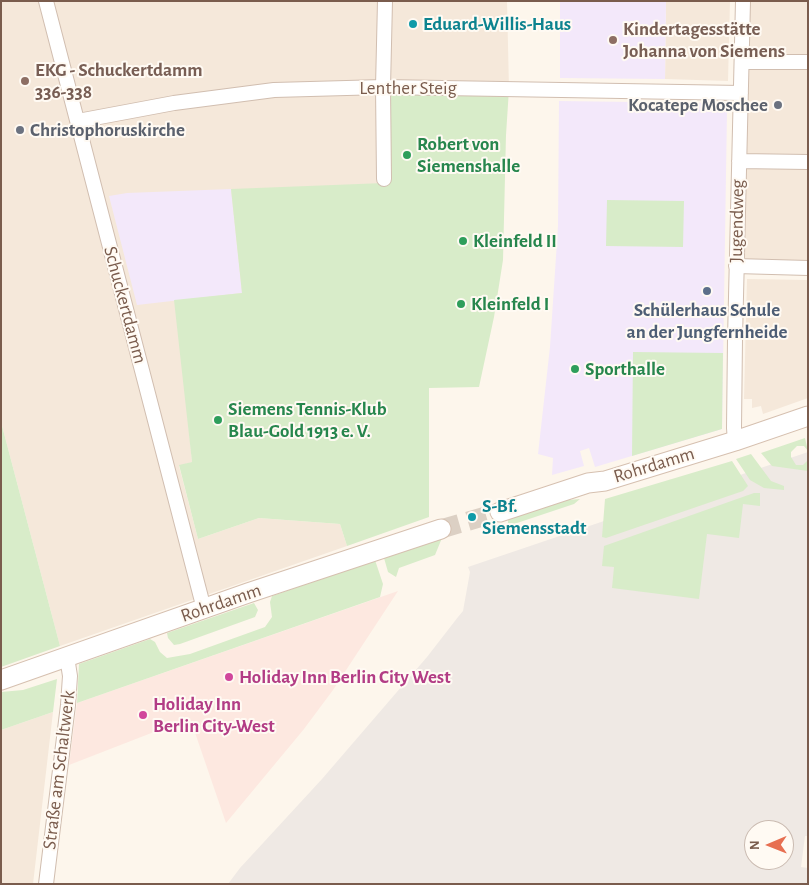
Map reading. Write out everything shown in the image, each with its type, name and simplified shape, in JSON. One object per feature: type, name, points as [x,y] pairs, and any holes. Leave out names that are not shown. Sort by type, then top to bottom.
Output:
[{"type":"main road","name":"Rohrdamm","points":[[500,512],[588,483],[605,481],[808,416]]},
{"type":"main road","name":"Rohrdamm","points":[[1,680],[204,608],[441,529]]},
{"type":"street","name":"Schuckertdamm","points":[[46,1],[204,608]]},
{"type":"street","points":[[384,179],[383,87],[385,1]]},
{"type":"street","name":"Jugendweg","points":[[735,440],[736,266],[743,1]]},
{"type":"street","points":[[742,62],[808,62]]},
{"type":"street","name":"Lenther Steig","points":[[78,122],[174,103],[274,90],[383,87],[740,93]]},
{"type":"street","points":[[739,161],[808,162]]},
{"type":"street","points":[[736,266],[808,268]]},
{"type":"street","name":"Straße am Schaltwerk","points":[[46,884],[68,705],[70,676],[67,657]]},
{"type":"shaded area","points":[[1,1],[507,1],[509,89],[384,184],[360,184],[242,293],[184,377],[192,462],[179,466],[198,539],[259,518],[340,524],[347,546],[60,646],[1,422]]},
{"type":"shaded area","name":"Kindertagesstätte Johanna von Siemens","points":[[560,1],[666,1],[665,79],[560,78]]},
{"type":"shaded area","points":[[666,1],[730,1],[728,81],[665,79]]},
{"type":"shaded area","points":[[746,1],[808,1],[808,58],[747,56]]},
{"type":"shaded area","points":[[747,67],[808,67],[808,157],[749,156],[744,153]]},
{"type":"shaded area","points":[[559,101],[707,103],[707,110],[727,111],[722,429],[595,467],[589,448],[580,451],[584,466],[552,475],[553,458],[538,454],[550,347],[558,226]]},
{"type":"shaded area","points":[[747,166],[808,166],[808,261],[747,262],[742,259],[743,172]]},
{"type":"shaded area","points":[[231,189],[242,293],[137,305],[109,196],[127,193]]},
{"type":"shaded area","points":[[747,279],[808,280],[808,398],[763,414],[761,406],[752,408],[752,399],[744,399]]},
{"type":"shaded area","points":[[808,452],[808,836],[805,836],[801,867],[808,868],[808,884],[228,884],[240,868],[322,779],[427,657],[463,611],[470,572],[468,567]]},
{"type":"shaded area","points":[[398,591],[333,690],[304,729],[226,823],[190,718],[69,765],[77,703]]},
{"type":"shaded area","points":[[53,712],[33,884],[1,884],[1,730]]},
{"type":"green space","points":[[383,87],[509,89],[503,260],[494,317],[479,387],[429,388],[429,517],[347,546],[340,524],[259,518],[198,539],[179,465],[192,462],[174,300],[242,293],[231,189],[384,183]]},
{"type":"green space","points":[[607,200],[684,201],[683,247],[606,246]]},
{"type":"green space","points":[[633,352],[723,353],[722,429],[632,456]]},
{"type":"green space","points":[[1,422],[60,646],[1,667]]},
{"type":"green space","points":[[805,438],[808,451],[804,446],[797,446],[791,452],[791,457],[796,465],[803,465],[808,460],[808,471],[772,466],[761,453]]},
{"type":"green space","points":[[751,454],[771,481],[784,486],[784,490],[764,488],[750,480],[736,459]]},
{"type":"green space","points":[[732,461],[748,486],[743,491],[606,538],[602,537],[605,499]]},
{"type":"green space","points":[[754,493],[760,493],[760,506],[743,504],[739,538],[707,534],[699,599],[612,588],[614,567],[602,566],[604,546]]},
{"type":"green space","points":[[580,499],[574,504],[514,524],[508,524],[508,519],[568,500]]},
{"type":"green space","points":[[442,538],[435,555],[399,568],[396,577],[388,572],[384,558]]},
{"type":"green space","points":[[375,560],[383,584],[380,597],[77,703],[79,664],[150,639],[155,642],[160,652],[167,658],[190,654],[265,627],[272,617],[270,602],[272,596]]},
{"type":"green space","points":[[254,603],[258,610],[255,617],[180,644],[174,645],[168,638],[167,633]]},
{"type":"green space","points":[[57,679],[53,712],[1,730],[1,692],[23,690]]},
{"type":"tunnel","points":[[441,529],[500,512]]},
{"type":"place","name":"Eduard-Willis-Haus","points":[[413,24]]},
{"type":"place","name":"Kindertagesstätte Johanna von Siemens","points":[[613,40]]},
{"type":"place","name":"EKG - Schuckertdamm 336-338","points":[[25,81]]},
{"type":"place","name":"Kocatepe Moschee","points":[[778,105]]},
{"type":"place","name":"Christophoruskirche","points":[[20,130]]},
{"type":"place","name":"Robert von Siemenshalle","points":[[407,155]]},
{"type":"place","name":"Kleinfeld II","points":[[463,241]]},
{"type":"place","name":"Schülerhaus Schule an der Jungfernheide","points":[[707,291]]},
{"type":"place","name":"Kleinfeld I","points":[[461,304]]},
{"type":"place","name":"Sporthalle","points":[[575,369]]},
{"type":"place","name":"Siemens Tennis-Klub Blau-Gold 1913 e. V.","points":[[218,420]]},
{"type":"place","name":"S-Bf. Siemensstadt","points":[[472,517]]},
{"type":"place","name":"Holiday Inn Berlin City West","points":[[229,677]]},
{"type":"place","name":"Holiday Inn Berlin City-West","points":[[143,715]]}]
